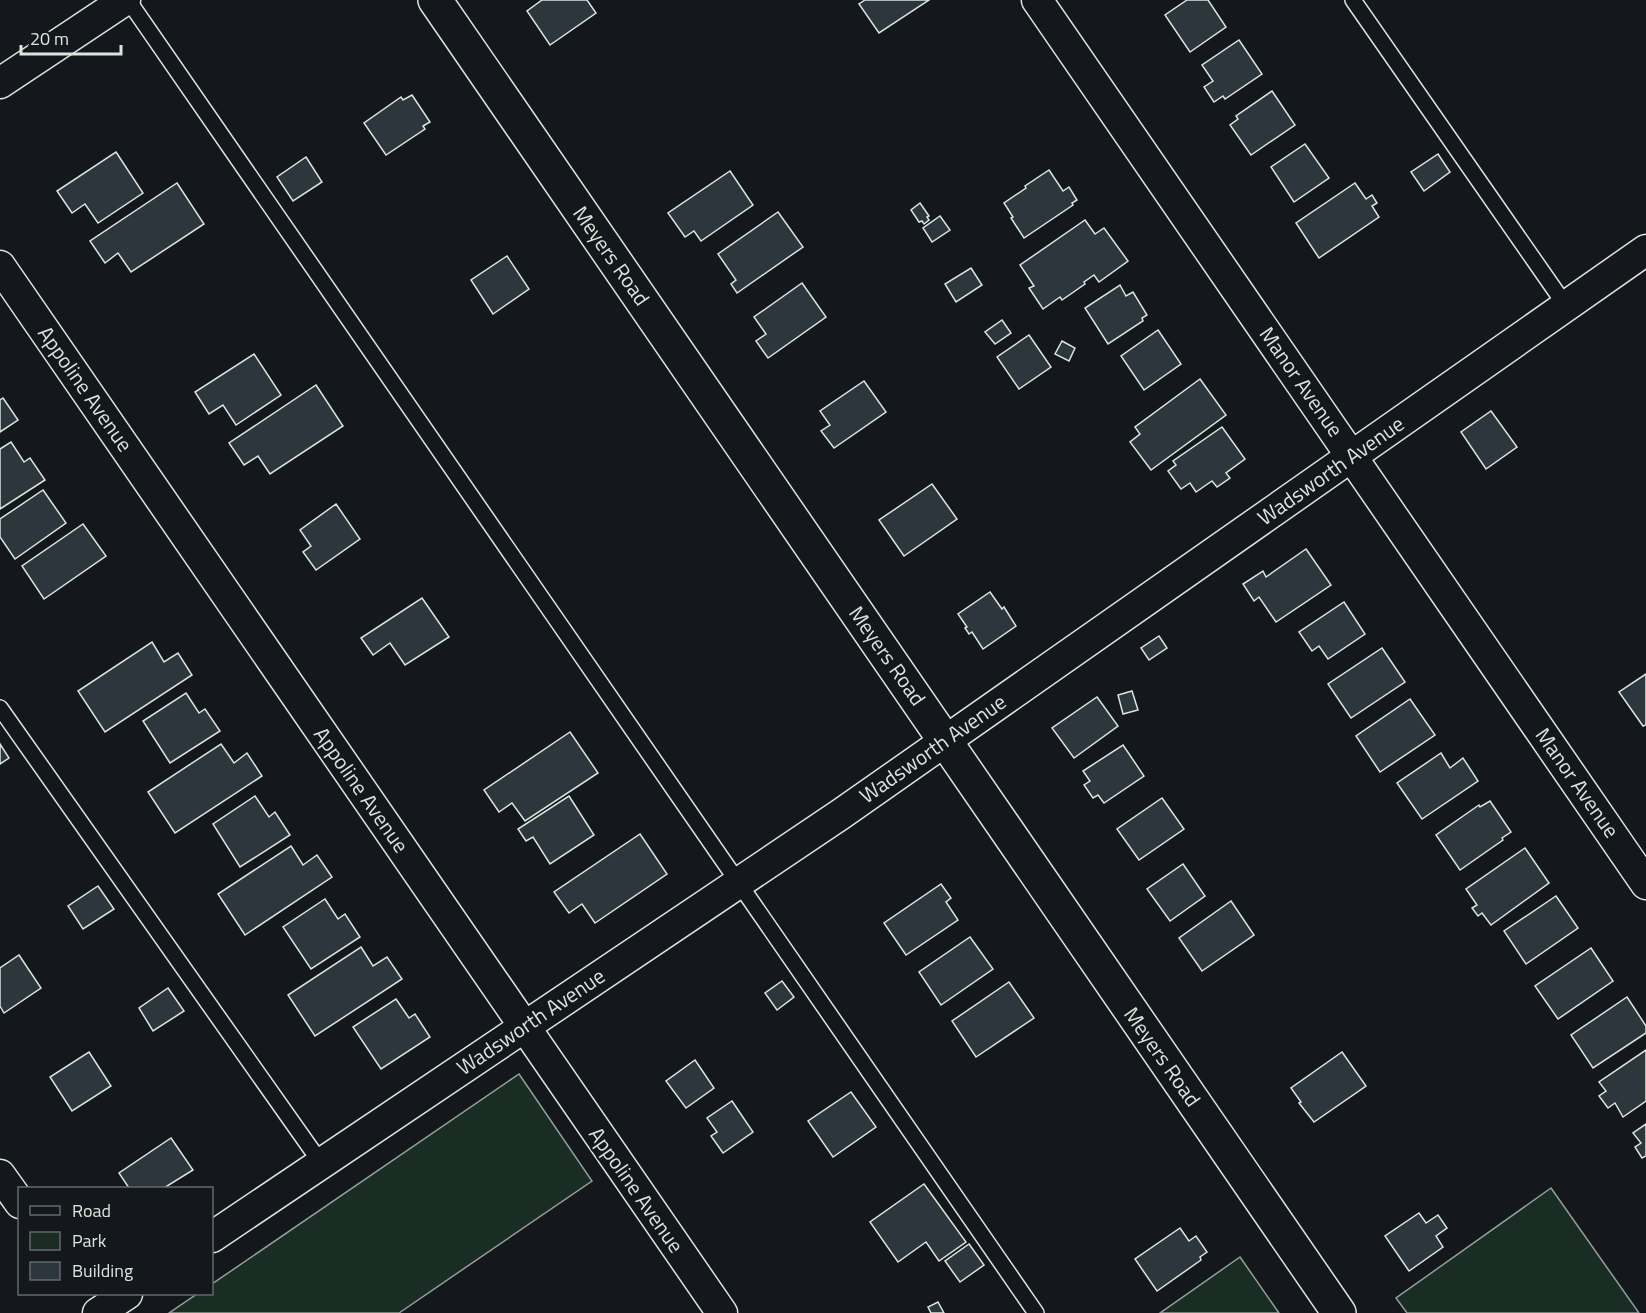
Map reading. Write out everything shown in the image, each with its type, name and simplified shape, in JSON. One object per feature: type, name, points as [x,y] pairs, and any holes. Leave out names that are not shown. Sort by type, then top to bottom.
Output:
[{"type":"street","points":[[0,83],[127,0]]},
{"type":"street","name":"Meyers Road","points":[[435,0],[1339,1313]]},
{"type":"street","name":"Manor Avenue","points":[[1037,0],[1646,884]]},
{"type":"street","name":"Wadsworth Avenue","points":[[213,1236],[945,741],[1646,250]]},
{"type":"street","name":"Appoline Avenue","points":[[0,266],[722,1313]]},
{"type":"street","points":[[0,1175],[18,1200]]},
{"type":"street","points":[[84,1295],[97,1313],[124,1295]]},
{"type":"lane","points":[[127,0],[1036,1313]]},
{"type":"lane","points":[[1353,0],[1566,306]]},
{"type":"lane","points":[[0,708],[321,1163]]},
{"type":"green space","points":[[519,1074],[592,1181],[399,1313],[169,1313],[196,1295],[213,1295],[213,1283]]},
{"type":"green space","points":[[1551,1188],[1639,1313],[1407,1313],[1396,1298]]},
{"type":"green space","points":[[1240,1257],[1279,1313],[1160,1313]]},
{"type":"building","points":[[542,0],[587,0],[596,13],[550,45],[527,11]]},
{"type":"building","points":[[865,0],[929,0],[879,33],[859,4]]},
{"type":"building","points":[[1187,0],[1208,0],[1226,27],[1190,52],[1165,15]]},
{"type":"building","points":[[1239,40],[1262,74],[1225,99],[1223,96],[1214,102],[1204,87],[1213,81],[1202,65]]},
{"type":"building","points":[[1272,91],[1295,125],[1251,155],[1230,125],[1238,119],[1236,116]]},
{"type":"building","points":[[412,95],[430,122],[423,126],[425,129],[386,155],[364,123],[401,97],[403,100]]},
{"type":"building","points":[[1305,144],[1329,178],[1294,202],[1271,167]]},
{"type":"building","points":[[116,152],[143,193],[98,223],[85,204],[72,213],[57,191]]},
{"type":"building","points":[[1438,154],[1450,172],[1424,191],[1411,172]]},
{"type":"building","points":[[306,157],[322,182],[293,201],[277,177]]},
{"type":"building","points":[[1049,170],[1063,191],[1069,187],[1077,200],[1024,238],[1004,203]]},
{"type":"building","points":[[730,171],[753,205],[701,241],[694,231],[685,237],[668,213]]},
{"type":"building","points":[[177,183],[204,224],[131,272],[118,253],[105,263],[90,241]]},
{"type":"building","points":[[1355,183],[1366,199],[1372,195],[1377,203],[1372,206],[1379,217],[1319,258],[1296,223]]},
{"type":"building","points":[[920,203],[929,216],[927,217],[929,220],[924,224],[922,221],[919,222],[911,210]]},
{"type":"building","points":[[778,212],[803,247],[737,293],[731,284],[736,280],[718,254]]},
{"type":"building","points":[[940,216],[950,230],[932,242],[923,228]]},
{"type":"building","points":[[1085,220],[1095,234],[1104,228],[1128,261],[1099,282],[1094,275],[1062,300],[1060,297],[1043,309],[1029,288],[1034,286],[1020,265]]},
{"type":"building","points":[[507,256],[529,289],[493,314],[471,280]]},
{"type":"building","points":[[971,268],[982,285],[956,302],[945,284]]},
{"type":"building","points":[[802,283],[826,317],[768,358],[756,341],[766,334],[754,317]]},
{"type":"building","points":[[1120,285],[1126,296],[1133,292],[1147,315],[1142,318],[1143,321],[1108,344],[1085,308]]},
{"type":"building","points":[[1002,320],[1011,333],[995,344],[985,332]]},
{"type":"building","points":[[1158,330],[1181,364],[1144,390],[1121,356]]},
{"type":"building","points":[[1029,335],[1051,367],[1019,389],[997,357]]},
{"type":"building","points":[[1062,341],[1075,348],[1069,361],[1055,354]]},
{"type":"building","points":[[254,354],[281,395],[236,425],[223,405],[209,414],[195,392]]},
{"type":"building","points":[[1200,379],[1226,415],[1151,470],[1130,442],[1140,434],[1135,427]]},
{"type":"building","points":[[864,381],[886,412],[834,448],[821,431],[830,425],[820,411]]},
{"type":"building","points":[[316,385],[343,426],[270,474],[258,456],[244,465],[229,443]]},
{"type":"building","points":[[3,398],[18,420],[0,432],[0,400]]},
{"type":"building","points":[[1491,411],[1517,447],[1486,469],[1461,432]]},
{"type":"building","points":[[1222,427],[1245,459],[1226,473],[1230,478],[1217,487],[1212,481],[1196,492],[1190,483],[1181,489],[1168,471],[1176,465],[1173,461]]},
{"type":"building","points":[[11,442],[24,462],[30,458],[45,480],[0,509],[0,449]]},
{"type":"building","points":[[932,484],[957,519],[904,556],[879,520]]},
{"type":"building","points":[[43,490],[66,523],[15,559],[0,537],[0,519]]},
{"type":"building","points":[[336,504],[360,539],[316,570],[303,552],[311,546],[300,530]]},
{"type":"building","points":[[83,524],[106,556],[44,599],[22,566]]},
{"type":"building","points":[[1306,549],[1331,585],[1276,622],[1259,597],[1254,601],[1243,584],[1263,571],[1266,577]]},
{"type":"building","points":[[990,592],[1002,609],[1004,607],[1016,626],[983,649],[972,632],[969,634],[958,614]]},
{"type":"building","points":[[422,598],[449,637],[405,665],[390,643],[373,655],[361,638]]},
{"type":"building","points":[[1344,602],[1365,634],[1328,659],[1319,646],[1312,651],[1299,632]]},
{"type":"building","points":[[1159,636],[1167,648],[1149,660],[1141,648]]},
{"type":"building","points":[[152,642],[164,662],[178,653],[192,675],[105,732],[78,691]]},
{"type":"building","points":[[1382,648],[1405,682],[1351,718],[1328,684]]},
{"type":"building","points":[[1646,674],[1646,725],[1643,726],[1619,692]]},
{"type":"building","points":[[1132,691],[1138,710],[1123,714],[1118,695]]},
{"type":"building","points":[[186,693],[199,713],[205,709],[220,731],[170,763],[143,721]]},
{"type":"building","points":[[1097,697],[1118,726],[1074,758],[1052,728]]},
{"type":"building","points":[[1410,699],[1435,735],[1380,772],[1356,736]]},
{"type":"building","points":[[570,732],[598,773],[525,821],[512,803],[499,812],[484,790]]},
{"type":"building","points":[[0,744],[9,758],[0,764]]},
{"type":"building","points":[[221,744],[234,763],[247,753],[262,776],[175,833],[148,792]]},
{"type":"building","points":[[1123,745],[1144,776],[1104,803],[1098,795],[1093,798],[1084,785],[1090,781],[1083,771]]},
{"type":"building","points":[[1441,753],[1450,768],[1463,758],[1478,781],[1422,819],[1397,783]]},
{"type":"building","points":[[255,796],[269,817],[275,812],[290,835],[240,867],[213,824]]},
{"type":"building","points":[[569,796],[594,835],[550,864],[533,837],[526,841],[518,829]]},
{"type":"building","points":[[1162,798],[1184,829],[1139,860],[1117,829]]},
{"type":"building","points":[[1490,801],[1511,832],[1460,870],[1436,835],[1479,805],[1480,807]]},
{"type":"building","points":[[640,834],[667,874],[595,923],[582,904],[569,913],[554,892]]},
{"type":"building","points":[[291,846],[303,865],[317,855],[332,877],[245,935],[218,894]]},
{"type":"building","points":[[1525,848],[1549,883],[1491,925],[1482,913],[1478,916],[1472,908],[1477,905],[1466,889]]},
{"type":"building","points":[[1183,864],[1205,896],[1170,921],[1147,889]]},
{"type":"building","points":[[941,884],[951,898],[946,902],[958,920],[906,955],[884,923]]},
{"type":"building","points":[[98,886],[114,909],[83,929],[68,906]]},
{"type":"building","points":[[1556,896],[1578,928],[1526,964],[1504,931]]},
{"type":"building","points":[[325,899],[338,919],[345,914],[360,937],[311,969],[283,927]]},
{"type":"building","points":[[1231,901],[1254,935],[1202,971],[1179,938]]},
{"type":"building","points":[[970,937],[993,969],[941,1005],[919,972]]},
{"type":"building","points":[[361,947],[373,966],[387,957],[402,979],[315,1036],[288,995]]},
{"type":"building","points":[[1591,948],[1613,981],[1558,1019],[1535,986]]},
{"type":"building","points":[[19,955],[41,988],[4,1013],[0,1006],[0,968]]},
{"type":"building","points":[[782,981],[794,997],[777,1010],[765,993]]},
{"type":"building","points":[[1009,982],[1034,1018],[976,1057],[952,1021]]},
{"type":"building","points":[[168,988],[184,1011],[153,1031],[139,1008]]},
{"type":"building","points":[[1627,997],[1646,1026],[1646,1033],[1593,1068],[1571,1035]]},
{"type":"building","points":[[396,999],[409,1018],[415,1014],[430,1037],[381,1069],[353,1027]]},
{"type":"building","points":[[1646,1050],[1646,1101],[1623,1117],[1615,1103],[1608,1108],[1599,1096],[1606,1091],[1599,1082]]},
{"type":"building","points":[[89,1052],[111,1086],[72,1111],[50,1077]]},
{"type":"building","points":[[1342,1052],[1366,1086],[1314,1122],[1291,1088]]},
{"type":"building","points":[[695,1060],[714,1088],[686,1108],[666,1081]]},
{"type":"building","points":[[851,1092],[876,1127],[833,1157],[808,1121]]},
{"type":"building","points":[[732,1101],[753,1132],[723,1153],[711,1136],[717,1132],[707,1118]]},
{"type":"building","points":[[1646,1124],[1646,1156],[1642,1158],[1635,1147],[1641,1143],[1633,1133]]},
{"type":"building","points":[[171,1138],[193,1170],[166,1187],[128,1187],[119,1173]]},
{"type":"building","points":[[924,1184],[966,1242],[939,1261],[926,1242],[898,1262],[870,1222]]},
{"type":"building","points":[[1419,1213],[1426,1223],[1438,1215],[1447,1228],[1436,1236],[1443,1247],[1409,1271],[1385,1236]]},
{"type":"building","points":[[1180,1228],[1189,1241],[1196,1236],[1207,1252],[1200,1257],[1201,1260],[1157,1291],[1135,1259]]},
{"type":"building","points":[[969,1244],[984,1265],[960,1282],[945,1261]]},
{"type":"building","points":[[938,1302],[944,1313],[931,1313],[928,1307]]}]
